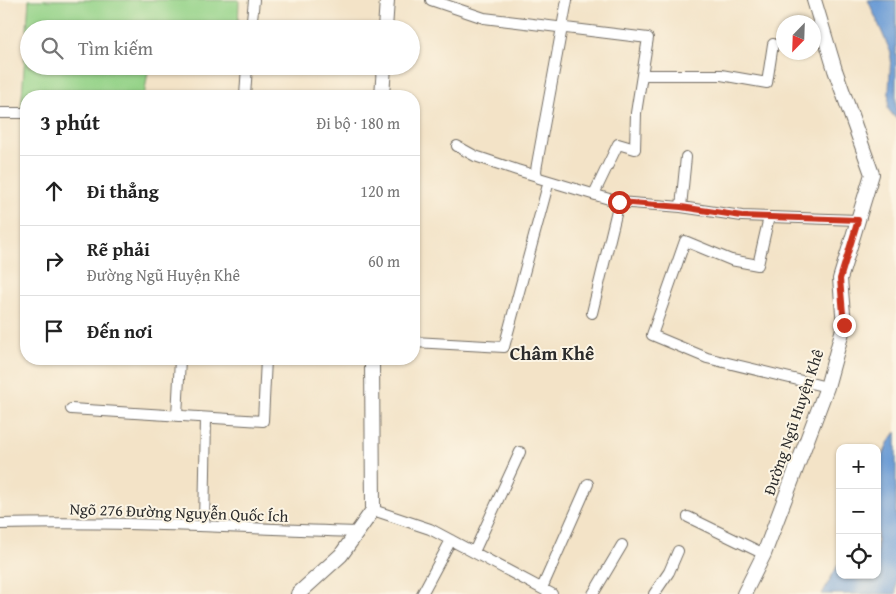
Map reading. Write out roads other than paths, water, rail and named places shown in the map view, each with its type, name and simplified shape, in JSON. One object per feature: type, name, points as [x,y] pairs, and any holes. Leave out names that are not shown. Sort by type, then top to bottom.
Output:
[{"type":"street","points":[[252,20],[254,0]]},
{"type":"street","points":[[386,20],[387,0]]},
{"type":"street","points":[[432,0],[484,18],[648,38],[636,113],[635,149],[618,144],[594,194]]},
{"type":"street","points":[[537,176],[537,164],[567,0]]},
{"type":"street","name":"Đường Ngũ Huyện Khê","points":[[744,594],[764,554],[827,387],[844,325],[840,279],[872,174],[835,70],[814,0]]},
{"type":"street","points":[[642,76],[721,75],[767,83],[772,44]]},
{"type":"street","points":[[245,90],[246,75]]},
{"type":"street","points":[[382,90],[383,75]]},
{"type":"street","points":[[0,113],[20,113]]},
{"type":"street","points":[[457,146],[475,156],[619,202],[681,207],[742,216],[858,220]]},
{"type":"street","points":[[681,207],[686,157]]},
{"type":"street","points":[[420,342],[504,347],[549,181]]},
{"type":"street","points":[[592,313],[619,202]]},
{"type":"street","points":[[769,217],[758,266],[731,260],[685,241],[652,335],[707,358],[827,387]]},
{"type":"street","points":[[177,416],[180,365]]},
{"type":"street","points":[[70,409],[263,421],[266,365]]},
{"type":"street","points":[[298,594],[340,555],[373,510],[372,365]]},
{"type":"street","points":[[204,526],[206,418]]},
{"type":"street","points":[[474,552],[520,452]]},
{"type":"street","points":[[542,588],[588,484]]},
{"type":"street","points":[[373,510],[430,529],[552,594]]},
{"type":"street","points":[[688,517],[764,554]]},
{"type":"street","name":"Ngõ 276 Đường Nguyễn Quốc Ích","points":[[0,524],[204,526],[358,532]]},
{"type":"street","points":[[422,594],[450,540]]},
{"type":"street","points":[[593,594],[622,545]]},
{"type":"street","points":[[654,594],[669,572],[678,551]]},
{"type":"water","points":[[868,0],[896,0],[896,119],[888,109],[891,53]]},
{"type":"water","points":[[896,432],[896,594],[822,594],[836,568],[836,579],[881,579],[881,461],[888,443]]},
{"type":"district","name":"Châm Khê","points":[[552,353]]}]
